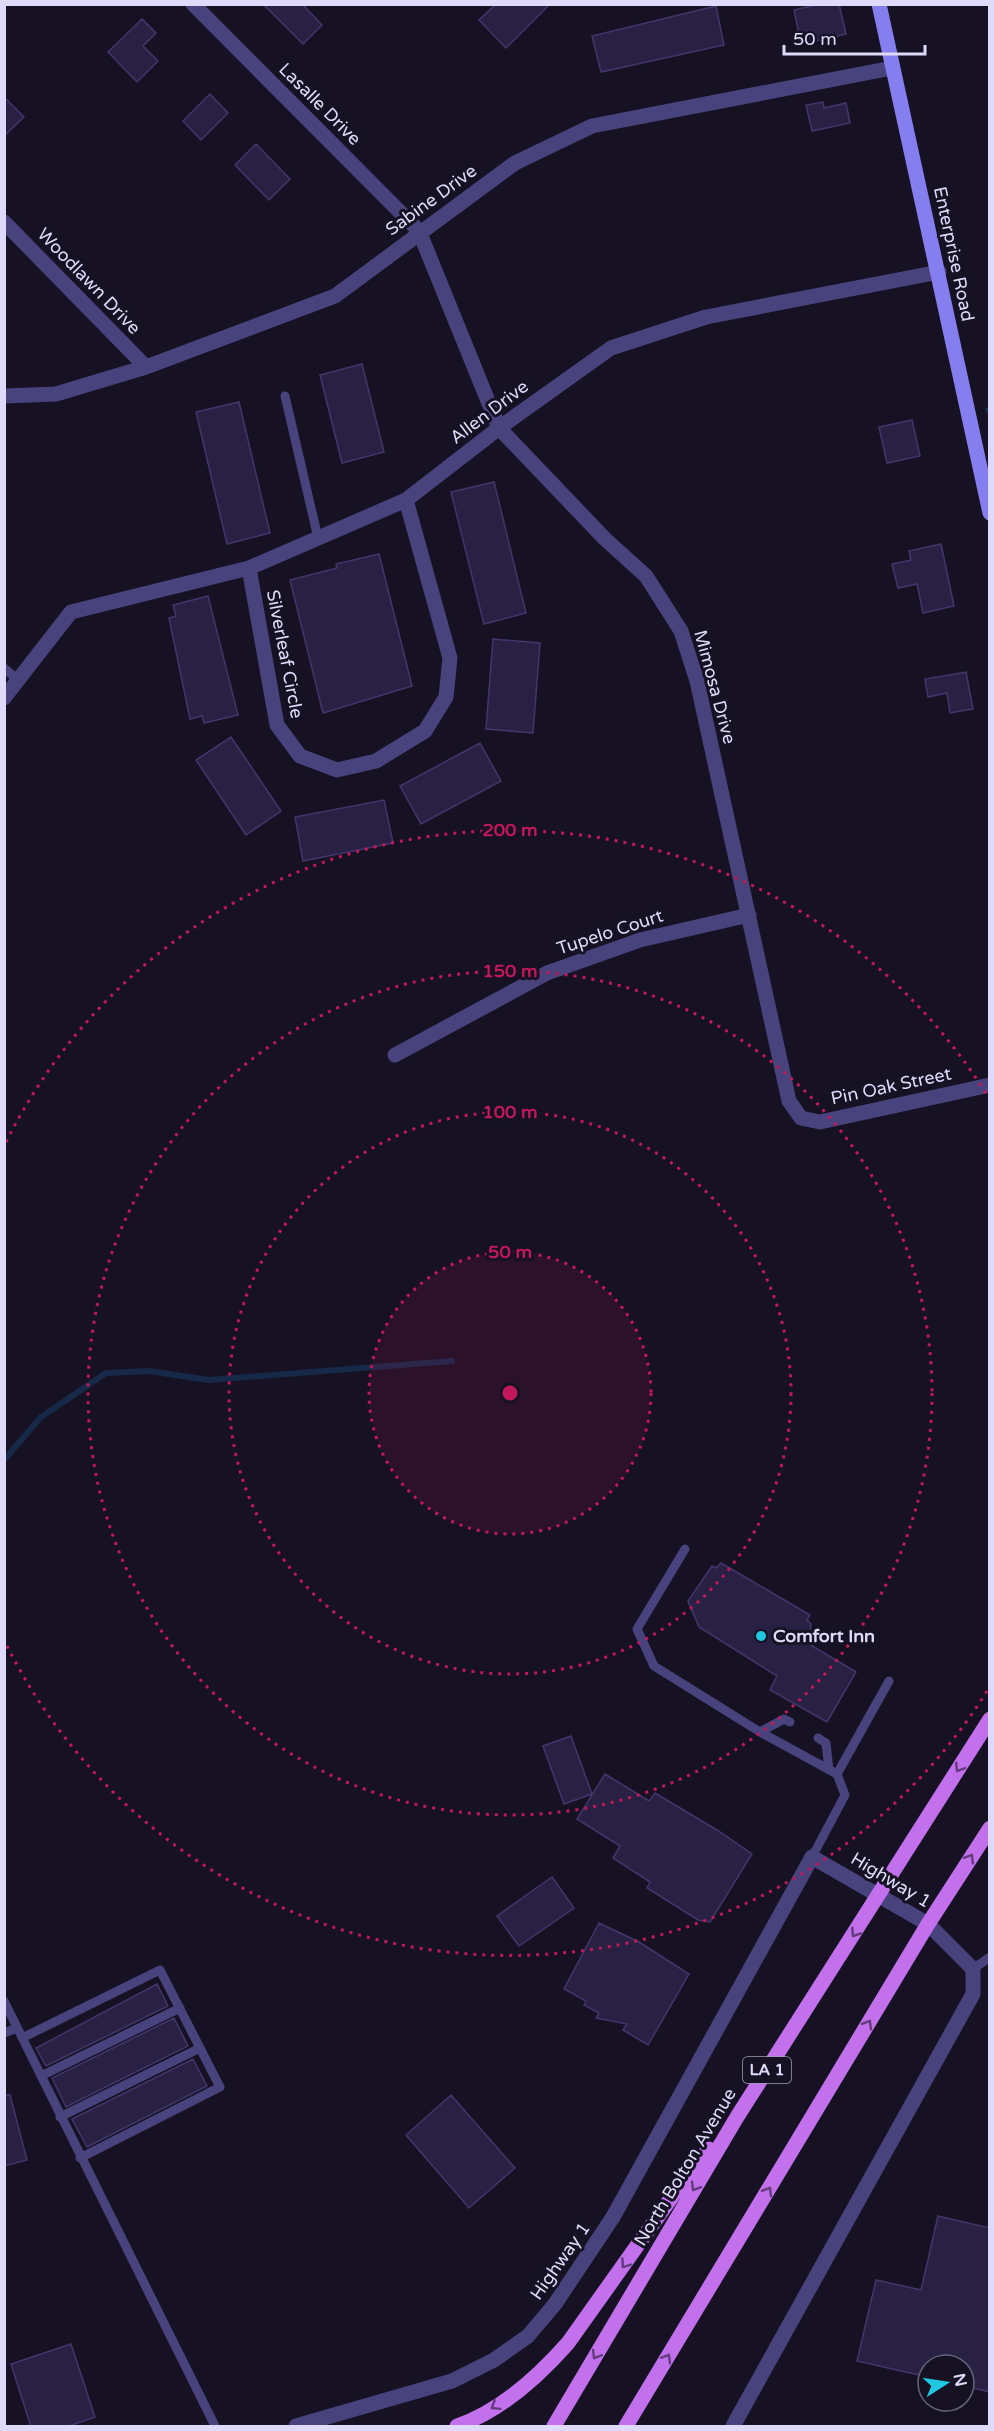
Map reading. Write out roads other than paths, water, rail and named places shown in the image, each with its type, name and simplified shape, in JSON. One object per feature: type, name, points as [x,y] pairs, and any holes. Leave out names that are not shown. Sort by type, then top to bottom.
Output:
[{"type":"main road","name":"North Bolton Avenue","points":[[554,2427],[737,2117],[990,1719]]},
{"type":"main road","points":[[626,2427],[928,1924],[990,1828]]},
{"type":"main road","points":[[457,2427],[469,2422],[521,2389],[549,2365],[568,2343],[691,2170],[737,2117]]},
{"type":"street","name":"Lasalle Drive","points":[[193,4],[419,231]]},
{"type":"street","name":"Enterprise Road","points":[[879,4],[990,513]]},
{"type":"street","name":"Sabine Drive","points":[[4,396],[56,394],[146,367],[335,296],[419,231],[514,163],[592,126],[892,68]]},
{"type":"street","name":"Woodlawn Drive","points":[[4,222],[146,367]]},
{"type":"street","name":"Mimosa Drive","points":[[419,231],[499,428],[605,539],[646,576],[681,631],[697,681],[789,1101],[801,1118]]},
{"type":"street","name":"Allen Drive","points":[[18,680],[71,612],[249,568],[406,500],[499,428],[611,348],[705,317],[939,272]]},
{"type":"street","name":"Silverleaf Circle","points":[[249,568],[278,725],[300,756],[337,770],[376,761],[425,731],[446,697],[450,658],[406,500]]},
{"type":"street","points":[[4,698],[18,680]]},
{"type":"street","name":"Tupelo Court","points":[[395,1055],[547,973],[640,940],[749,915]]},
{"type":"street","name":"Pin Oak Street","points":[[801,1118],[820,1122],[990,1085]]},
{"type":"street","name":"Highway 1","points":[[296,2427],[452,2380],[494,2360],[528,2336],[555,2304],[613,2217],[812,1857],[928,1924],[973,1969]]},
{"type":"street","points":[[733,2427],[973,1994],[973,1969]]},
{"type":"lane","points":[[285,396],[318,538]]},
{"type":"lane","points":[[4,668],[18,680]]},
{"type":"lane","points":[[685,1550],[637,1629],[654,1666],[760,1732],[833,1772]]},
{"type":"lane","points":[[833,1772],[889,1681]]},
{"type":"lane","points":[[760,1732],[784,1719],[790,1722]]},
{"type":"lane","points":[[812,1857],[845,1795],[833,1772],[826,1743],[818,1738]]},
{"type":"lane","points":[[973,1969],[990,1957]]},
{"type":"lane","points":[[22,2038],[160,1970],[220,2087],[80,2158]]},
{"type":"lane","points":[[4,2001],[215,2427]]},
{"type":"lane","points":[[41,2076],[180,2008]]},
{"type":"lane","points":[[4,2033],[17,2028]]},
{"type":"lane","points":[[60,2117],[200,2048]]},
{"type":"waterway","points":[[4,1460],[41,1417],[106,1373],[149,1371],[209,1380],[452,1361]]},
{"type":"place","name":"Comfort Inn","points":[[761,1636]]}]
